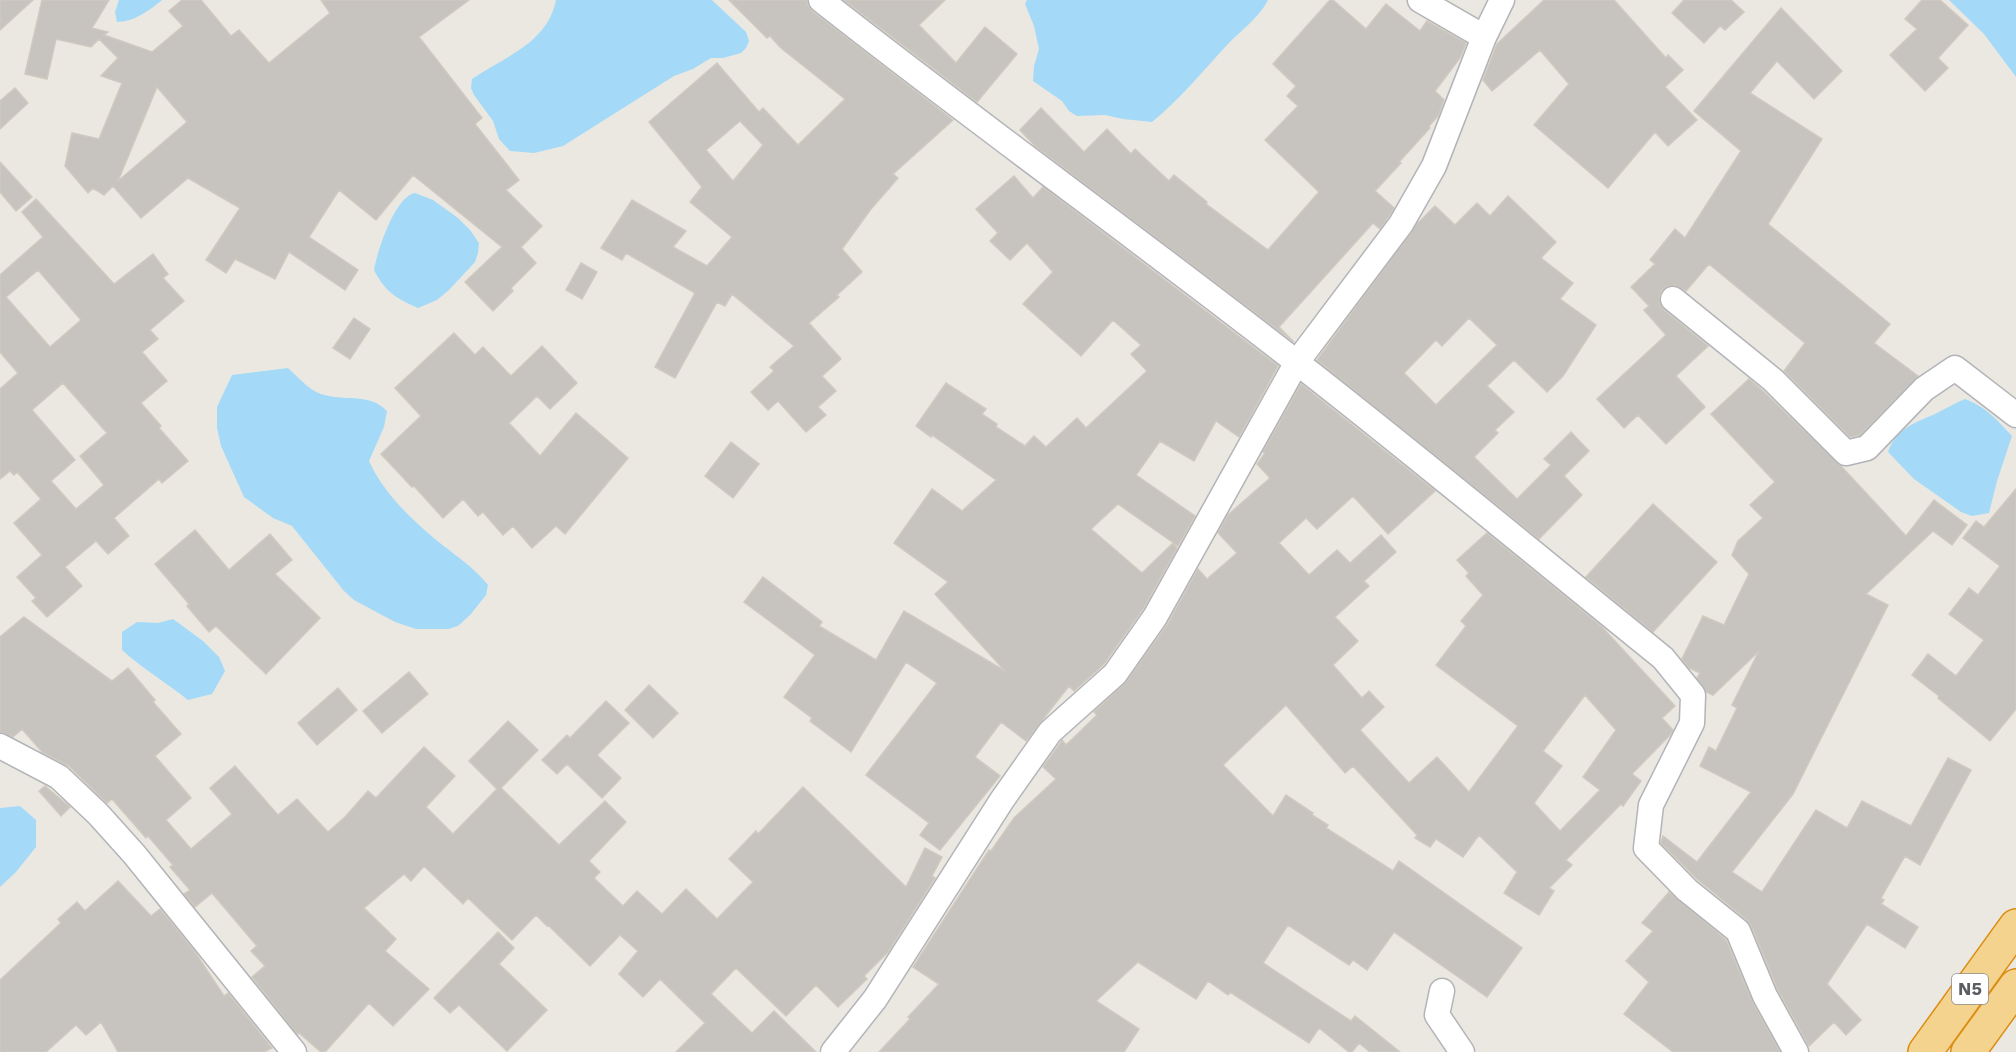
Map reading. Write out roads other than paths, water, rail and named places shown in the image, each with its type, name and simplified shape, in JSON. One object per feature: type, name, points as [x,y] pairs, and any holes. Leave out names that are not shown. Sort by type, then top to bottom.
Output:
[{"type":"highway","name":"N5","points":[[1925,1052],[2016,926]]},
{"type":"highway","name":"N5","points":[[1968,1052],[2016,986]]},
{"type":"street","points":[[821,0],[932,88],[1056,178],[1297,362],[1663,658],[1693,695],[1692,723],[1651,805],[1646,848],[1687,890],[1738,931],[1765,996],[1796,1052]]},
{"type":"street","points":[[1420,0],[1484,37]]},
{"type":"street","points":[[833,1052],[875,999],[1002,800],[1050,732],[1115,674],[1155,617],[1297,362],[1401,224],[1434,166],[1484,37],[1502,0]]},
{"type":"street","points":[[1673,299],[1773,380],[1846,453],[1867,448],[1924,389],[1955,368],[2016,415]]},
{"type":"street","points":[[0,746],[59,777],[98,814],[134,854],[294,1052]]},
{"type":"street","points":[[1442,991],[1437,1015],[1462,1052]]},
{"type":"water","points":[[119,0],[162,0],[136,18],[117,22],[115,12]]},
{"type":"water","points":[[556,0],[712,0],[746,32],[749,41],[741,53],[723,58],[711,58],[693,69],[674,76],[563,146],[534,153],[510,151],[499,139],[493,121],[474,95],[471,88],[472,79],[534,38],[544,28]]},
{"type":"water","points":[[1027,0],[1268,0],[1255,18],[1152,122],[1105,115],[1077,116],[1069,111],[1062,101],[1033,81],[1039,49],[1034,26],[1025,4]]},
{"type":"water","points":[[1949,0],[2016,0],[2016,77],[1984,34]]},
{"type":"water","points":[[415,193],[433,200],[458,218],[479,243],[475,262],[449,290],[437,300],[418,308],[392,294],[382,284],[374,270],[383,239],[394,214],[408,196]]},
{"type":"water","points":[[288,368],[321,394],[365,399],[380,405],[387,411],[384,427],[369,461],[375,472],[389,494],[406,513],[488,585],[486,595],[458,626],[448,629],[416,629],[395,622],[354,600],[344,591],[292,526],[273,518],[244,497],[221,446],[217,428],[217,407],[232,375]]},
{"type":"water","points":[[1965,399],[1985,410],[2012,436],[1989,513],[1972,516],[1961,512],[1914,479],[1888,452],[1891,444],[1901,432]]},
{"type":"water","points":[[173,619],[203,641],[219,657],[225,671],[212,694],[188,700],[122,650],[122,632],[137,622],[158,623]]},
{"type":"water","points":[[20,806],[36,820],[36,847],[16,872],[0,887],[0,808]]}]
